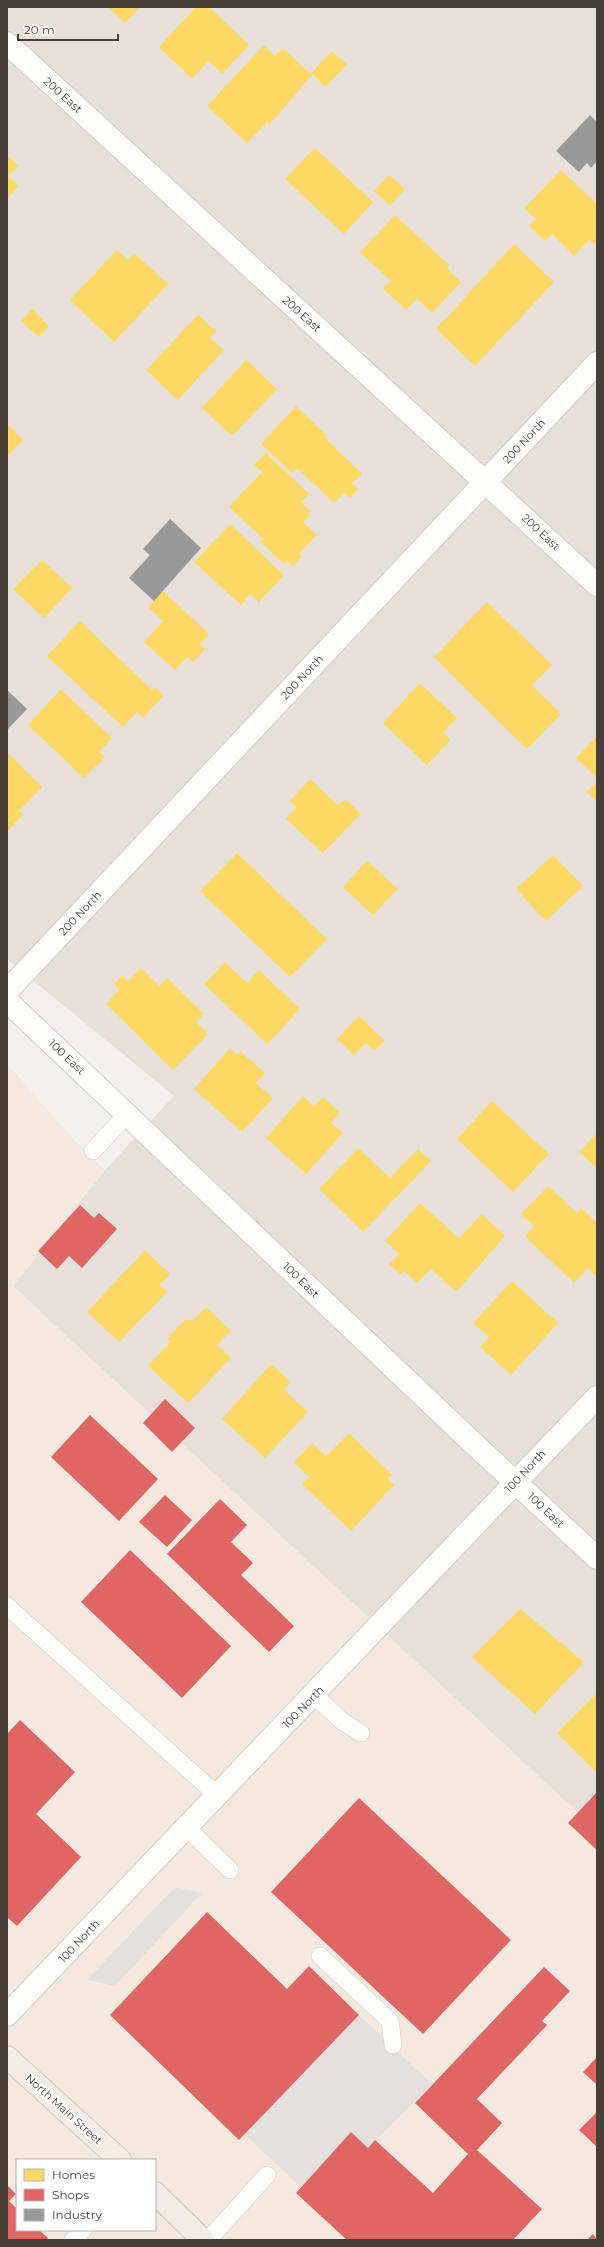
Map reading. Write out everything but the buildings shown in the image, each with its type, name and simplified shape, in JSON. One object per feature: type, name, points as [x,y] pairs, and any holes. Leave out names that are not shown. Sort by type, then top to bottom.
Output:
[{"type":"main road","name":"North Main Street","points":[[7,2057],[119,2159]]},
{"type":"main road","points":[[156,2194],[203,2240]]},
{"type":"street","name":"200 East","points":[[7,43],[597,585]]},
{"type":"street","name":"200 North","points":[[7,991],[597,363]]},
{"type":"street","name":"100 East","points":[[7,1001],[597,1558]]},
{"type":"street","name":"100 North","points":[[7,2015],[218,1796],[597,1397]]},
{"type":"lane","points":[[93,1151],[127,1114]]},
{"type":"lane","points":[[7,1606],[218,1796]]},
{"type":"lane","points":[[314,1695],[343,1722],[361,1733]]},
{"type":"lane","points":[[187,1828],[230,1870]]},
{"type":"lane","points":[[320,1956],[390,2022],[393,2045]]},
{"type":"lane","points":[[208,2240],[267,2175]]},
{"type":"lane","points":[[73,2240],[82,2231]]},
{"type":"shaded area","points":[[7,7],[597,7],[597,1793],[578,1813],[13,1286],[105,1170],[174,1096],[7,959]]},
{"type":"shaded area","points":[[7,1064],[77,1143],[105,1170],[13,1286],[578,1813],[597,1793],[597,2240],[7,2240]]},
{"type":"shaded area","points":[[175,1887],[202,1893],[115,1986],[87,1980]]},
{"type":"shaded area","points":[[359,2015],[432,2084],[368,2148],[351,2132],[301,2187],[244,2134]]}]
